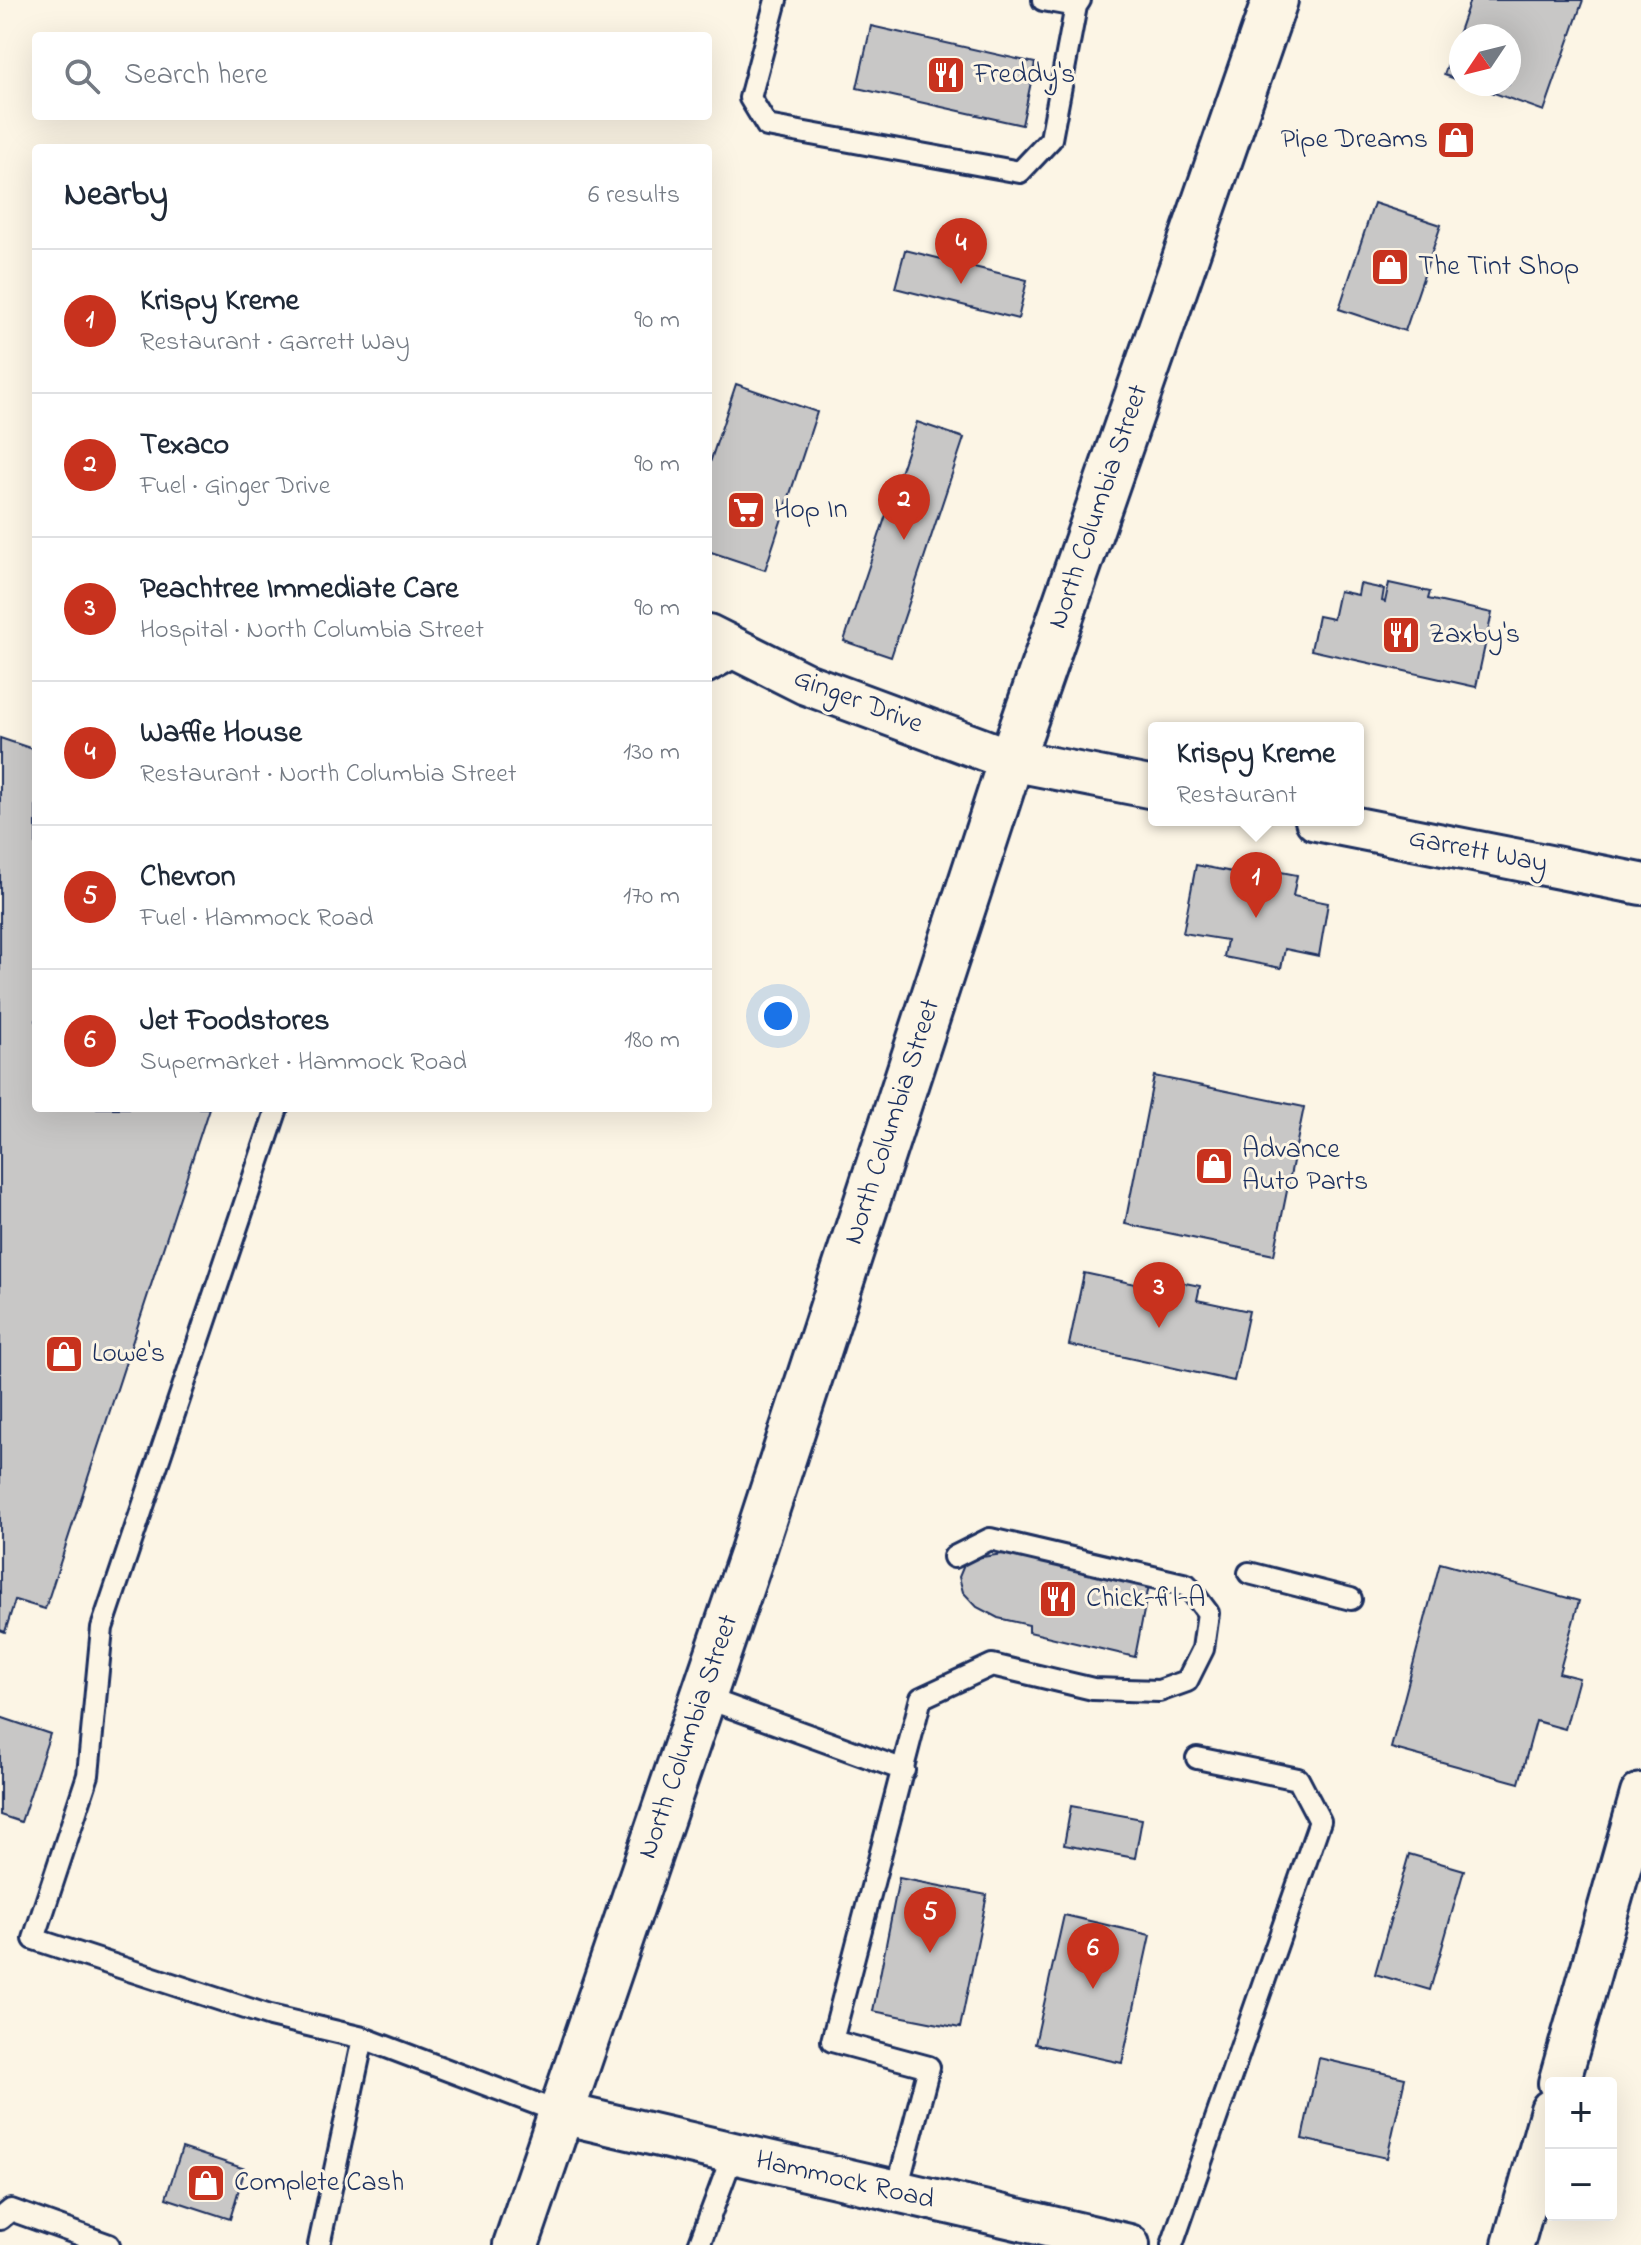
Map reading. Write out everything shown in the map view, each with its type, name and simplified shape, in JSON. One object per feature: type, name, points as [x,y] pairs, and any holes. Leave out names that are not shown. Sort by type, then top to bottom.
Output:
[{"type":"main road","name":"North Columbia Street","points":[[516,2245],[703,1697],[1011,760],[1275,0]]},
{"type":"street","name":"Ginger Drive","points":[[712,637],[806,684],[1011,760]]},
{"type":"street","points":[[1011,760],[1148,787]]},
{"type":"street","name":"Garrett Way","points":[[1346,826],[1641,884]]},
{"type":"street","points":[[1561,2077],[1641,1794]]},
{"type":"street","name":"Hammock Road","points":[[561,2113],[1129,2245]]},
{"type":"street","points":[[1513,2245],[1545,2131]]},
{"type":"lane","points":[[776,0],[750,98],[767,126],[1020,172],[1051,139],[1078,3],[1043,0]]},
{"type":"lane","points":[[712,670],[743,653]]},
{"type":"lane","points":[[276,1112],[102,1628],[88,1775],[34,1939],[270,2016],[363,2038],[561,2113]]},
{"type":"lane","points":[[896,2193],[929,2067],[832,2041],[921,1698],[992,1665],[1093,1689],[1159,1691],[1187,1681],[1203,1649],[1208,1613],[1187,1585],[990,1539],[954,1557]]},
{"type":"lane","points":[[1249,1573],[1351,1599]]},
{"type":"lane","points":[[703,1697],[904,1770]]},
{"type":"lane","points":[[1172,2245],[1320,1821],[1298,1779],[1197,1758]]},
{"type":"lane","points":[[319,2245],[363,2038]]},
{"type":"lane","points":[[699,2245],[733,2154]]},
{"type":"lane","points":[[0,2219],[11,2210],[109,2245]]},
{"type":"building","points":[[1470,0],[1583,0],[1544,111],[1502,96],[1521,96],[1521,24],[1462,24]]},
{"type":"building","name":"Freddy's","points":[[871,26],[1035,63],[1022,125],[857,88]]},
{"type":"building","points":[[1449,61],[1449,77],[1444,75]]},
{"type":"building","name":"The Tint Shop","points":[[1374,203],[1441,225],[1405,331],[1339,309]]},
{"type":"building","points":[[905,250],[1027,280],[1018,319],[895,288]]},
{"type":"building","name":"Hop In","points":[[736,384],[817,412],[765,570],[712,552],[712,457]]},
{"type":"building","points":[[917,422],[964,438],[891,657],[844,641]]},
{"type":"building","name":"Zaxby's","points":[[1389,583],[1430,592],[1428,599],[1492,613],[1476,687],[1311,650],[1318,616],[1333,619],[1339,591],[1358,595],[1360,584],[1384,589],[1382,601],[1385,602]]},
{"type":"building","name":"Lowe's","points":[[0,738],[32,749],[32,1112],[208,1112],[45,1609],[15,1600],[5,1632],[0,1630]]},
{"type":"building","points":[[1196,865],[1243,874],[1244,865],[1297,875],[1293,896],[1328,903],[1319,956],[1285,949],[1281,968],[1224,957],[1227,940],[1183,933]]},
{"type":"building","name":"Advance Auto Parts","points":[[1154,1076],[1304,1107],[1274,1255],[1125,1224]]},
{"type":"building","points":[[1084,1273],[1163,1290],[1165,1279],[1200,1286],[1197,1300],[1249,1311],[1234,1381],[1069,1345]]},
{"type":"building","name":"Chick-fil-A","points":[[1010,1553],[1054,1565],[1056,1557],[1150,1580],[1135,1657],[1029,1632],[1029,1625],[998,1618],[977,1607],[963,1592],[959,1577],[964,1565],[975,1558]]},
{"type":"building","points":[[1440,1563],[1579,1601],[1559,1673],[1579,1678],[1565,1729],[1536,1721],[1519,1783],[1391,1748]]},
{"type":"building","points":[[0,1717],[50,1734],[21,1822],[0,1815]]},
{"type":"building","points":[[1071,1806],[1142,1819],[1135,1858],[1064,1845]]},
{"type":"building","points":[[1409,1854],[1464,1870],[1430,1990],[1375,1974]]},
{"type":"building","points":[[899,1878],[987,1895],[960,2028],[873,2011]]},
{"type":"building","points":[[1064,1915],[1150,1935],[1122,2063],[1035,2044]]},
{"type":"building","points":[[1319,2058],[1405,2078],[1387,2158],[1302,2139]]},
{"type":"building","name":"Complete Cash","points":[[182,2148],[245,2169],[230,2219],[166,2198]]},
{"type":"place","name":"Freddy's","points":[[946,75]]},
{"type":"place","name":"Pipe Dreams","points":[[1456,140]]},
{"type":"place","name":"The Tint Shop","points":[[1390,267]]},
{"type":"place","name":"Waffle House","points":[[961,284]]},
{"type":"place","name":"Hop In","points":[[746,510]]},
{"type":"place","name":"Texaco","points":[[904,540]]},
{"type":"place","name":"Zaxby's","points":[[1401,635]]},
{"type":"place","name":"Krispy Kreme","points":[[1256,918]]},
{"type":"place","name":"Advance Auto Parts","points":[[1214,1166]]},
{"type":"place","name":"Peachtree Immediate Care","points":[[1159,1328]]},
{"type":"place","name":"Lowe's","points":[[64,1354]]},
{"type":"place","name":"Chick-fil-A","points":[[1058,1599]]},
{"type":"place","name":"Chevron","points":[[930,1953]]},
{"type":"place","name":"Jet Foodstores","points":[[1093,1989]]},
{"type":"place","name":"Complete Cash","points":[[206,2183]]}]
